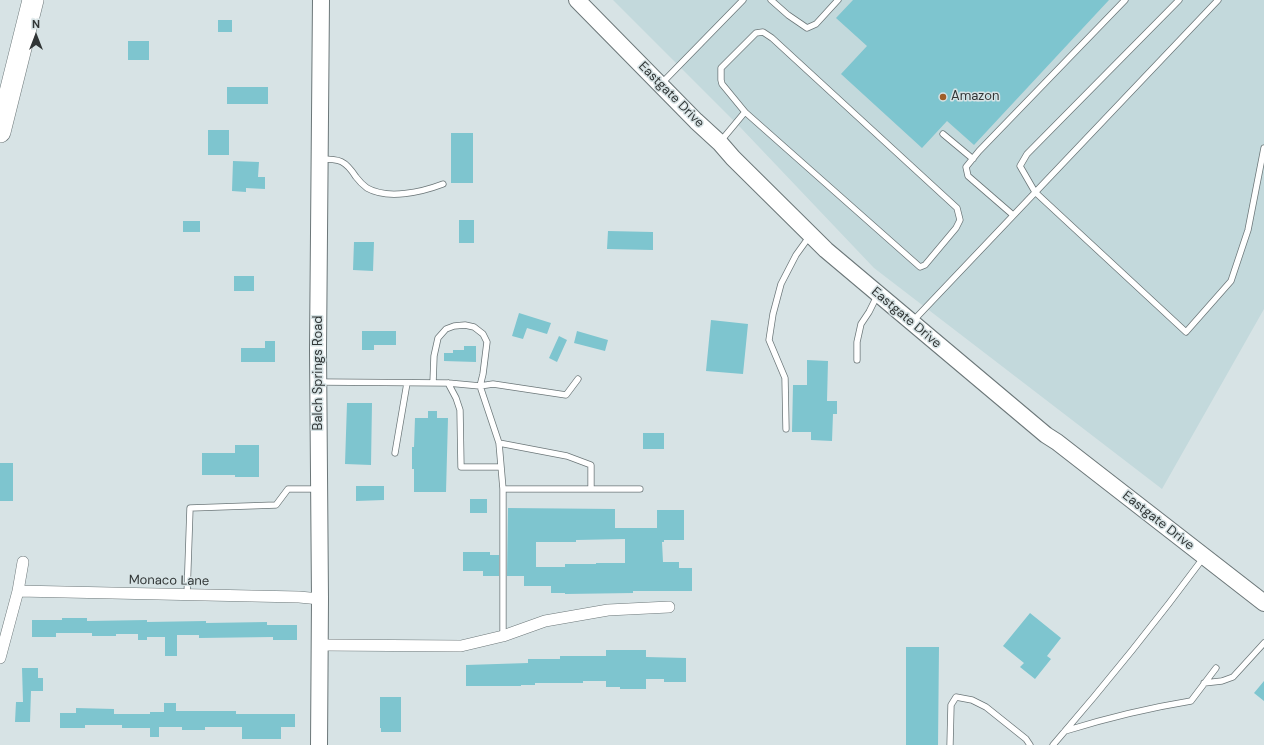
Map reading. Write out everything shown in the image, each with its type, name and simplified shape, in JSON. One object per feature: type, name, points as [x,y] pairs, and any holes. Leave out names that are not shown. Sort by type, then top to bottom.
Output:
[{"type":"highway","points":[[0,132],[33,0]]},
{"type":"street","name":"Balch Springs Road","points":[[319,745],[321,0]]},
{"type":"street","name":"Eastgate Drive","points":[[577,0],[826,250],[1046,435],[1058,442],[1264,603]]},
{"type":"street","points":[[0,658],[18,591],[23,562]]},
{"type":"street","name":"Monaco Lane","points":[[18,591],[299,597],[320,599]]},
{"type":"street","points":[[320,645],[461,646],[503,636],[545,621],[608,610],[669,607]]},
{"type":"lane","points":[[660,84],[743,0]]},
{"type":"lane","points":[[771,0],[788,15],[807,28],[816,24],[838,0]]},
{"type":"lane","points":[[1014,215],[968,176],[966,166],[1125,0]]},
{"type":"lane","points":[[1179,0],[1027,154],[1020,166],[1035,192],[1186,332],[1231,281],[1248,230],[1264,148]]},
{"type":"lane","points":[[912,322],[1218,0]]},
{"type":"lane","points":[[763,32],[777,43],[957,208],[960,220],[956,228],[925,265],[920,267],[745,112],[722,84],[721,68],[756,33],[763,32]]},
{"type":"lane","points":[[720,143],[745,112]]},
{"type":"lane","points":[[943,134],[973,159]]},
{"type":"lane","points":[[320,159],[338,159],[345,162],[360,182],[367,188],[378,192],[394,194],[410,193],[427,190],[443,184]]},
{"type":"lane","points":[[786,429],[785,378],[769,340],[773,314],[781,284],[796,255],[811,235]]},
{"type":"lane","points":[[857,360],[857,342],[861,324],[878,294]]},
{"type":"lane","points":[[433,383],[434,356],[438,338],[446,329],[454,326],[465,325],[474,327],[483,334],[487,342],[480,386],[499,443],[503,490],[503,636]]},
{"type":"lane","points":[[319,382],[448,383],[480,386],[493,384],[566,395],[578,379]]},
{"type":"lane","points":[[395,453],[407,383]]},
{"type":"lane","points":[[448,383],[456,398],[460,410],[461,467],[501,467]]},
{"type":"lane","points":[[499,443],[567,456],[591,465],[591,489]]},
{"type":"lane","points":[[187,595],[190,508],[276,505],[288,490],[320,489]]},
{"type":"lane","points":[[503,490],[640,489]]},
{"type":"lane","points":[[1053,745],[1165,610],[1204,557]]},
{"type":"lane","points":[[1204,684],[1222,681],[1233,676],[1264,643]]},
{"type":"lane","points":[[1065,731],[1099,720],[1139,710],[1191,701],[1216,668]]},
{"type":"lane","points":[[950,745],[951,705],[956,697],[972,700],[986,707],[1026,739],[1030,745]]},
{"type":"shaded area","name":"Amazon","points":[[613,0],[1264,0],[1264,309],[1162,489],[874,268],[740,127]]},
{"type":"building","name":"Amazon","points":[[853,0],[1109,0],[974,145],[947,121],[922,148],[841,74],[867,46],[836,18]]},
{"type":"building","points":[[218,20],[232,20],[232,32],[218,32]]},
{"type":"building","points":[[128,41],[149,41],[149,60],[128,60]]},
{"type":"building","points":[[227,87],[268,87],[268,104],[227,104]]},
{"type":"building","points":[[208,130],[229,130],[229,155],[208,155]]},
{"type":"building","points":[[451,133],[473,133],[473,183],[451,183]]},
{"type":"building","points":[[233,161],[259,162],[258,177],[265,177],[265,189],[246,188],[246,192],[232,191]]},
{"type":"building","points":[[459,220],[474,220],[474,243],[459,243]]},
{"type":"building","points":[[183,221],[200,221],[200,232],[183,232]]},
{"type":"building","points":[[608,231],[653,232],[653,250],[607,249]]},
{"type":"building","points":[[354,242],[374,242],[373,271],[353,270]]},
{"type":"building","points":[[234,276],[254,276],[254,291],[234,291]]},
{"type":"building","points":[[519,313],[551,323],[547,334],[527,328],[523,339],[512,336]]},
{"type":"building","points":[[711,320],[748,324],[743,374],[706,371]]},
{"type":"building","points":[[362,331],[396,331],[396,345],[374,345],[374,350],[362,350]]},
{"type":"building","points":[[577,331],[608,340],[605,351],[574,343]]},
{"type":"building","points":[[559,336],[567,340],[557,362],[549,358]]},
{"type":"building","points":[[265,341],[275,341],[275,362],[241,362],[241,348],[265,348]]},
{"type":"building","points":[[464,346],[476,346],[476,362],[444,361],[444,353],[453,353],[453,350],[464,350]]},
{"type":"building","points":[[807,360],[828,361],[827,401],[837,401],[837,414],[833,414],[832,441],[811,440],[811,432],[792,432],[793,385],[807,385]]},
{"type":"building","points":[[347,403],[372,403],[371,465],[345,464]]},
{"type":"building","points":[[428,411],[437,411],[437,418],[448,418],[446,492],[414,492],[412,447],[414,447],[415,418],[428,418]]},
{"type":"building","points":[[643,433],[664,433],[664,449],[643,449]]},
{"type":"building","points":[[235,445],[259,445],[259,477],[202,475],[202,453],[235,453]]},
{"type":"building","points":[[0,463],[13,463],[13,501],[0,501]]},
{"type":"building","points":[[356,486],[384,486],[384,500],[356,501]]},
{"type":"building","points":[[470,499],[487,499],[487,513],[470,513]]},
{"type":"building","points":[[508,508],[615,509],[615,528],[657,528],[657,510],[684,510],[684,540],[664,540],[664,542],[662,542],[663,562],[679,562],[679,568],[692,568],[692,591],[551,593],[551,586],[524,586],[524,576],[507,576]],"holes":[[[625,539],[625,563],[565,564],[565,567],[536,567],[536,542],[576,542],[576,540]]]},
{"type":"building","points":[[463,552],[490,552],[490,555],[499,555],[499,576],[483,576],[483,571],[463,571]]},
{"type":"building","points":[[1030,613],[1061,638],[1047,656],[1051,659],[1035,679],[1020,667],[1024,663],[1003,646]]},
{"type":"building","points":[[62,618],[87,618],[87,621],[147,620],[147,622],[206,621],[206,623],[267,622],[267,625],[297,625],[297,640],[273,640],[273,637],[199,638],[199,635],[177,635],[177,656],[165,656],[165,637],[147,637],[147,640],[138,640],[138,634],[92,636],[92,633],[56,633],[56,637],[32,637],[32,620],[62,620]]},
{"type":"building","points":[[906,647],[939,647],[938,745],[906,745]]},
{"type":"building","points":[[606,650],[646,650],[646,657],[686,658],[686,682],[664,682],[664,679],[646,679],[646,689],[620,689],[620,687],[606,687],[606,681],[583,681],[583,683],[535,683],[535,685],[521,686],[466,686],[466,665],[528,663],[528,659],[560,659],[560,656],[606,656]]},
{"type":"building","points":[[22,668],[38,668],[38,678],[43,678],[43,691],[31,691],[30,722],[15,722],[16,702],[23,702]]},
{"type":"building","points":[[1264,681],[1264,701],[1254,693]]},
{"type":"building","points":[[380,697],[401,697],[401,732],[381,732]]},
{"type":"building","points":[[164,703],[176,703],[176,711],[236,711],[236,714],[295,714],[295,727],[281,727],[281,739],[242,739],[242,727],[205,727],[205,730],[182,730],[182,727],[159,727],[159,737],[150,737],[150,728],[122,728],[122,725],[85,725],[85,728],[60,728],[60,713],[76,713],[76,708],[114,709],[114,714],[150,714],[150,712],[164,712]]},
{"type":"place","name":"Amazon","points":[[943,97]]}]
